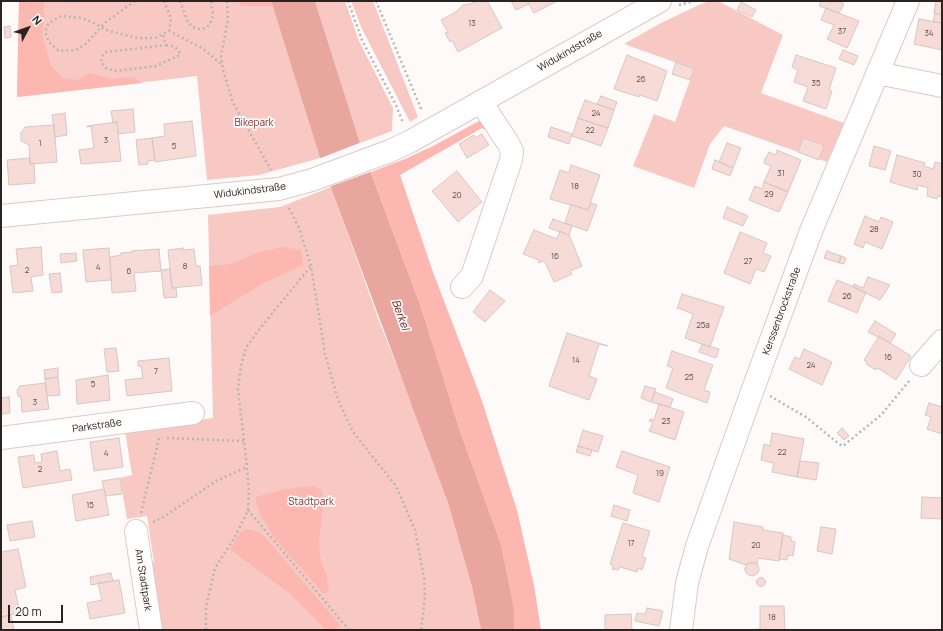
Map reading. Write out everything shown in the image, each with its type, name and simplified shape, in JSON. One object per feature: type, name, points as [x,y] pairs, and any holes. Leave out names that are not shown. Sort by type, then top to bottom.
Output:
[{"type":"street","name":"Widukindstraße","points":[[1,216],[280,189],[312,180],[390,151],[411,141],[660,1]]},
{"type":"street","name":"Kerssenbrockstraße","points":[[681,630],[687,583],[697,546],[753,389],[811,231],[908,1]]},
{"type":"street","points":[[877,74],[942,86]]},
{"type":"street","points":[[462,287],[472,276],[511,160],[512,151],[481,102]]},
{"type":"street","points":[[921,365],[942,341]]},
{"type":"street","name":"Parkstraße","points":[[1,438],[156,428],[193,413]]},
{"type":"street","name":"Am Stadtpark","points":[[136,531],[151,630]]},
{"type":"path","points":[[67,1],[76,1]]},
{"type":"path","points":[[135,1],[119,11],[101,27],[81,47],[67,51],[59,50],[53,47],[46,35],[46,28],[49,23],[61,16],[81,18],[101,27],[138,38],[147,39],[163,35],[169,31],[171,19],[164,1]]},
{"type":"path","points":[[180,1],[186,20],[192,26],[199,29],[206,28],[210,24],[213,15],[211,1]]},
{"type":"path","points":[[227,1],[228,19],[221,56],[222,64],[233,103],[269,169],[276,176],[283,202],[292,210],[299,228],[311,266],[325,354],[338,400],[353,432],[396,486],[416,530],[424,578],[425,597],[421,630]]},
{"type":"path","points":[[348,1],[362,40],[396,105],[411,141]]},
{"type":"path","points":[[376,1],[431,130]]},
{"type":"path","points":[[169,31],[202,48],[222,64]]},
{"type":"path","points":[[163,35],[166,45]]},
{"type":"path","points":[[166,45],[175,47],[179,51],[180,55],[156,66],[115,71],[106,68],[101,62],[103,54],[106,52],[166,45]]},
{"type":"path","points":[[206,630],[206,607],[215,568],[235,537],[248,510],[249,493],[247,467],[238,389],[241,366],[246,348],[311,266]]},
{"type":"path","points":[[753,389],[763,392],[799,413],[838,444],[844,446],[881,415],[901,394],[921,365]]},
{"type":"path","points":[[136,531],[141,514],[156,428],[244,441]]},
{"type":"path","points":[[157,520],[216,481],[247,467]]},
{"type":"path","points":[[248,510],[349,630]]},
{"type":"green space","name":"Bikepark","points":[[19,1],[271,1],[320,158],[259,175],[207,180],[197,76],[17,97]]},
{"type":"green space","points":[[19,1],[44,1],[42,35],[51,66],[63,78],[78,80],[90,73],[112,79],[133,77],[142,83],[17,97]]},
{"type":"green space","points":[[236,1],[271,1],[272,6],[243,6]]},
{"type":"green space","points":[[315,1],[345,1],[359,41],[393,108],[392,131],[360,143]]},
{"type":"green space","points":[[351,1],[373,1],[418,117],[410,122],[362,29]]},
{"type":"green space","points":[[710,1],[718,1],[783,35],[761,93],[844,123],[827,162],[724,126],[710,144],[694,188],[633,166],[654,114],[675,122],[694,69],[624,44],[661,23]]},
{"type":"green space","points":[[481,120],[494,135],[482,128],[400,175],[433,272],[481,398],[517,510],[534,585],[541,630],[514,630],[514,608],[501,544],[460,431],[421,307],[371,172],[433,146]]},
{"type":"green space","name":"Stadtpark","points":[[331,187],[379,321],[411,402],[448,503],[472,587],[481,630],[159,630],[148,564],[154,562],[147,516],[127,519],[120,478],[132,475],[125,431],[213,418],[208,215],[280,207]]},
{"type":"green space","points":[[282,247],[301,250],[303,265],[262,284],[210,316],[209,266],[231,264],[257,253]]},
{"type":"green space","points":[[313,486],[321,490],[324,497],[319,543],[321,563],[326,573],[329,591],[324,594],[275,539],[260,514],[255,497],[286,489]]},
{"type":"green space","points":[[246,529],[256,531],[264,536],[341,626],[334,630],[326,630],[289,593],[230,549],[241,532]]},
{"type":"water","name":"Berkel","points":[[271,1],[315,1],[360,143],[421,307],[460,431],[501,544],[514,608],[514,630],[481,630],[472,587],[448,503],[320,158]]},
{"type":"pier","points":[[362,142],[373,171],[329,187],[318,159]]},
{"type":"building","points":[[477,1],[487,1],[502,28],[458,52],[452,40],[450,42],[445,33],[448,32],[441,20],[456,12],[463,5]]},
{"type":"building","points":[[511,1],[527,1],[529,4],[516,10]]},
{"type":"building","points":[[527,1],[557,1],[534,13]]},
{"type":"building","points":[[821,1],[838,1],[844,4],[839,13],[819,6]]},
{"type":"building","points":[[936,1],[942,1],[942,15],[934,13]]},
{"type":"building","points":[[741,2],[756,10],[752,17],[737,10]]},
{"type":"building","points":[[826,8],[859,21],[847,48],[827,39],[834,25],[821,20]]},
{"type":"building","points":[[935,13],[942,15],[942,23],[933,22]]},
{"type":"building","points":[[919,19],[942,23],[942,50],[914,44]]},
{"type":"building","points":[[10,26],[11,37],[5,38],[4,27]]},
{"type":"building","points":[[843,50],[858,56],[854,65],[839,59]]},
{"type":"building","points":[[627,55],[667,71],[657,101],[640,95],[639,97],[614,89]]},
{"type":"building","points":[[796,55],[836,68],[829,90],[832,91],[826,109],[803,101],[808,87],[794,82],[798,70],[792,67]]},
{"type":"building","points":[[676,62],[694,69],[690,80],[672,74]]},
{"type":"building","points":[[601,96],[617,102],[614,110],[597,104]]},
{"type":"building","points":[[585,100],[614,110],[608,128],[578,118]]},
{"type":"building","points":[[133,109],[135,132],[118,134],[117,122],[113,123],[111,111]]},
{"type":"building","points":[[65,113],[67,135],[55,137],[52,115]]},
{"type":"building","points":[[578,118],[608,128],[601,146],[572,136]]},
{"type":"building","points":[[192,121],[196,156],[155,162],[152,138],[165,136],[164,124]]},
{"type":"building","points":[[117,122],[121,161],[81,164],[79,150],[94,148],[91,126],[87,126]]},
{"type":"building","points":[[54,125],[57,162],[30,164],[29,145],[21,141],[21,133],[25,127]]},
{"type":"building","points":[[551,127],[572,134],[569,144],[548,137]]},
{"type":"building","points":[[482,134],[489,145],[467,158],[459,144],[474,135],[475,138]]},
{"type":"building","points":[[152,138],[155,160],[148,161],[148,164],[139,165],[136,140]]},
{"type":"building","points":[[803,138],[824,145],[819,160],[798,152]]},
{"type":"building","points":[[727,143],[741,148],[733,168],[719,162]]},
{"type":"building","points":[[874,146],[891,151],[885,170],[869,166]]},
{"type":"building","points":[[777,150],[801,160],[788,192],[764,182],[771,166],[764,163],[765,159],[769,152],[776,155]]},
{"type":"building","points":[[897,155],[925,163],[924,166],[933,169],[935,162],[942,164],[942,197],[938,196],[937,199],[927,196],[928,188],[918,185],[917,190],[890,182]]},
{"type":"building","points":[[30,158],[30,164],[34,164],[35,183],[9,185],[7,160]]},
{"type":"building","points":[[715,160],[733,168],[730,176],[712,169]]},
{"type":"building","points":[[571,165],[600,175],[588,210],[550,199],[560,170],[569,173]]},
{"type":"building","points":[[457,171],[482,202],[458,222],[432,191]]},
{"type":"building","points":[[764,182],[788,192],[779,212],[749,200],[755,186],[762,189]]},
{"type":"building","points":[[591,203],[597,205],[587,231],[565,223],[571,204],[588,210]]},
{"type":"building","points":[[727,207],[748,216],[743,226],[723,218]]},
{"type":"building","points":[[865,216],[879,222],[881,217],[893,222],[882,249],[865,242],[863,248],[854,244]]},
{"type":"building","points":[[553,219],[572,226],[569,235],[549,228]]},
{"type":"building","points":[[534,230],[557,239],[560,231],[569,235],[582,266],[570,271],[572,274],[554,282],[545,262],[541,261],[540,263],[538,262],[539,260],[523,254]]},
{"type":"building","points":[[740,232],[767,243],[763,253],[771,256],[764,272],[756,269],[750,284],[724,273]]},
{"type":"building","points":[[41,247],[43,275],[31,277],[33,291],[13,293],[10,266],[18,265],[16,249]]},
{"type":"building","points":[[109,248],[111,281],[86,282],[83,250]]},
{"type":"building","points":[[183,248],[183,250],[194,249],[196,266],[200,266],[202,285],[172,288],[168,250]]},
{"type":"building","points":[[159,249],[161,271],[134,273],[136,291],[112,293],[110,257],[121,255],[121,253],[132,252],[131,251]]},
{"type":"building","points":[[827,251],[841,256],[839,263],[824,258]]},
{"type":"building","points":[[76,253],[77,261],[61,263],[60,254]]},
{"type":"building","points":[[841,256],[846,258],[844,264],[839,263]]},
{"type":"building","points":[[170,269],[172,288],[176,288],[177,297],[164,298],[161,270]]},
{"type":"building","points":[[60,273],[62,292],[52,293],[49,274]]},
{"type":"building","points":[[868,277],[890,285],[880,300],[853,287],[854,284],[863,288]]},
{"type":"building","points":[[837,280],[866,292],[857,313],[828,301]]},
{"type":"building","points":[[490,290],[505,301],[485,322],[473,312]]},
{"type":"building","points":[[682,294],[724,307],[710,347],[685,338],[693,314],[678,308],[677,309]]},
{"type":"building","points":[[875,321],[896,334],[890,343],[868,332]]},
{"type":"building","points":[[567,333],[608,346],[599,344],[589,376],[597,379],[589,400],[549,386]]},
{"type":"building","points":[[879,336],[911,356],[896,380],[878,368],[876,370],[866,364],[867,362],[864,360]]},
{"type":"building","points":[[702,344],[719,349],[716,358],[699,352]]},
{"type":"building","points":[[116,348],[119,371],[107,372],[104,349]]},
{"type":"building","points":[[804,349],[832,362],[822,385],[789,369],[795,357],[800,359]]},
{"type":"building","points":[[672,351],[713,365],[704,390],[710,392],[707,403],[666,388],[673,368],[667,366]]},
{"type":"building","points":[[169,358],[172,391],[127,396],[125,380],[143,378],[141,366],[138,366],[138,361]]},
{"type":"building","points":[[58,368],[58,377],[45,379],[44,370]]},
{"type":"building","points":[[108,375],[110,400],[77,404],[76,380]]},
{"type":"building","points":[[58,377],[60,395],[47,396],[45,379]]},
{"type":"building","points":[[45,383],[49,409],[22,412],[21,397],[18,396],[17,390],[20,386]]},
{"type":"building","points":[[645,386],[656,389],[651,402],[641,398]]},
{"type":"building","points":[[655,392],[673,399],[670,407],[651,402]]},
{"type":"building","points":[[9,397],[10,413],[2,414],[1,398]]},
{"type":"building","points":[[929,403],[942,407],[942,434],[927,429],[931,417],[925,415]]},
{"type":"building","points":[[659,404],[684,412],[675,440],[649,431],[653,422],[649,421],[650,419],[654,420]]},
{"type":"building","points":[[842,428],[849,436],[844,440],[837,433]]},
{"type":"building","points":[[583,430],[603,436],[598,452],[578,446]]},
{"type":"building","points":[[772,433],[804,439],[797,477],[772,472],[774,463],[761,460],[764,444],[770,446]]},
{"type":"building","points":[[119,438],[123,467],[94,471],[90,442]]},
{"type":"building","points":[[578,446],[592,450],[590,456],[576,452]]},
{"type":"building","points":[[57,451],[60,471],[70,469],[72,480],[23,488],[18,457],[34,455],[35,463],[42,462],[41,454]]},
{"type":"building","points":[[622,451],[670,467],[659,502],[633,493],[638,475],[616,467]]},
{"type":"building","points":[[800,461],[819,463],[816,480],[797,477]]},
{"type":"building","points":[[120,478],[122,494],[106,496],[102,481]]},
{"type":"building","points":[[104,489],[109,515],[76,521],[72,495]]},
{"type":"building","points":[[922,497],[942,498],[942,519],[921,518]]},
{"type":"building","points":[[614,505],[630,510],[627,521],[611,516]]},
{"type":"building","points":[[32,521],[35,537],[10,541],[7,525]]},
{"type":"building","points":[[734,522],[763,527],[763,530],[783,533],[779,561],[758,558],[757,564],[749,563],[746,565],[729,559]]},
{"type":"building","points":[[623,523],[650,531],[642,557],[646,558],[642,570],[638,568],[637,572],[620,567],[618,570],[612,569],[613,565],[610,564]]},
{"type":"building","points":[[821,527],[836,529],[832,554],[817,551]]},
{"type":"building","points":[[783,535],[791,537],[791,541],[795,542],[793,556],[788,555],[787,560],[779,559]]},
{"type":"building","points":[[18,549],[26,587],[15,590],[20,613],[1,617],[1,552]]},
{"type":"building","points":[[752,562],[757,564],[759,569],[757,574],[752,576],[747,574],[745,569],[747,564]]},
{"type":"building","points":[[111,573],[113,581],[91,585],[90,577]]},
{"type":"building","points":[[759,578],[763,578],[765,582],[763,586],[759,586],[757,584],[757,580]]},
{"type":"building","points":[[119,580],[125,613],[90,619],[87,603],[102,600],[98,583]]},
{"type":"building","points":[[760,606],[784,606],[785,630],[747,630],[760,629]]},
{"type":"building","points":[[647,608],[663,611],[659,626],[635,621],[637,613],[645,614]]},
{"type":"building","points":[[631,614],[632,630],[605,630],[605,615]]},
{"type":"building","points":[[11,615],[14,630],[1,630],[1,617]]}]
